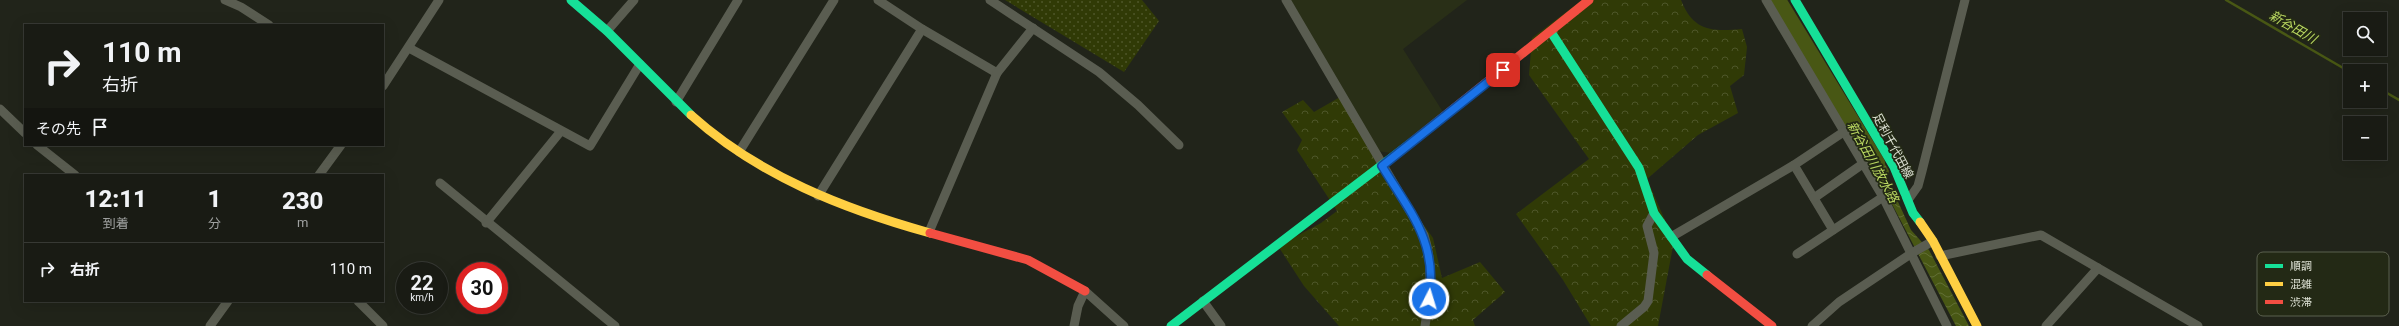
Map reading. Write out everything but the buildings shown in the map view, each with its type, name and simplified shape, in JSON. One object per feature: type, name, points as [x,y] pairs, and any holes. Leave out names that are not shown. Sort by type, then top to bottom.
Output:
[{"type":"street","points":[[225,0],[241,7],[267,24]]},
{"type":"street","points":[[384,85],[439,0]]},
{"type":"street","points":[[571,0],[607,31],[676,102],[704,127],[739,152],[818,196],[875,218],[1028,260],[1055,272],[1085,291],[1124,326]]},
{"type":"street","points":[[607,31],[634,0]]},
{"type":"street","points":[[676,102],[738,0]]},
{"type":"street","points":[[739,152],[834,0]]},
{"type":"street","points":[[878,0],[922,29],[997,73]]},
{"type":"street","points":[[990,0],[1099,72],[1138,105],[1179,145]]},
{"type":"street","points":[[1286,0],[1382,166],[1424,235],[1430,254],[1431,286],[1425,326]]},
{"type":"street","points":[[1171,326],[1382,166],[1589,0]]},
{"type":"street","points":[[1766,0],[1864,163],[1914,251],[1947,326]]},
{"type":"street","name":"足利千代田線","points":[[1795,0],[1894,167],[1914,213],[1940,256],[1977,326]]},
{"type":"street","points":[[1908,200],[1918,186],[1965,0]]},
{"type":"street","points":[[929,232],[997,73],[1033,28]]},
{"type":"street","points":[[818,196],[922,29]]},
{"type":"street","points":[[1551,32],[1639,168],[1654,213],[1671,238],[1687,259],[1772,326]]},
{"type":"street","points":[[409,48],[590,146],[640,64]]},
{"type":"street","points":[[0,109],[24,132]]},
{"type":"street","points":[[486,223],[561,131]]},
{"type":"street","points":[[1671,238],[1794,165],[1845,131]]},
{"type":"street","points":[[38,146],[74,174]]},
{"type":"street","points":[[320,174],[340,146]]},
{"type":"street","points":[[1814,198],[1864,163]]},
{"type":"street","points":[[1794,165],[1833,230]]},
{"type":"street","points":[[440,183],[486,223],[615,326]]},
{"type":"street","points":[[1797,254],[1883,197]]},
{"type":"street","points":[[1621,326],[1644,307],[1648,301],[1654,254],[1648,226],[1654,213]]},
{"type":"street","points":[[1940,256],[2041,235],[2198,326]]},
{"type":"street","points":[[1812,326],[1840,302],[1914,251],[1931,242]]},
{"type":"street","points":[[2046,326],[2098,268]]},
{"type":"street","points":[[1074,326],[1078,306],[1085,291]]},
{"type":"street","points":[[1203,301],[1222,326]]},
{"type":"street","points":[[210,326],[227,302]]},
{"type":"street","points":[[359,302],[383,326]]},
{"type":"shaded area","points":[[1288,0],[1467,0],[1403,49],[1443,112],[1391,153],[1377,151]]},
{"type":"green space","points":[[1005,0],[1142,0],[1159,21],[1124,72]]},
{"type":"green space","points":[[1582,0],[1681,0],[1691,18],[1698,24],[1713,29],[1742,29],[1747,47],[1744,75],[1730,86],[1738,113],[1698,135],[1647,179],[1674,241],[1658,326],[1591,326],[1563,280],[1516,214],[1589,159],[1529,75],[1532,38]]},
{"type":"green space","points":[[1340,97],[1374,155],[1433,238],[1442,278],[1480,262],[1505,292],[1473,320],[1475,326],[1339,326],[1304,286],[1278,246],[1321,223],[1337,211],[1297,150],[1302,140],[1282,112],[1303,100],[1314,112]]},
{"type":"water","points":[[1872,142],[1889,171],[1887,178],[1911,230],[1929,250],[1969,326],[1956,326],[1882,185],[1859,148]]},
{"type":"waterway","name":"新谷田川放水路","points":[[1778,0],[1877,163]]},
{"type":"waterway","name":"新谷田川","points":[[2226,0],[2343,68]]},
{"type":"waterway","name":"新谷田川","points":[[2387,93],[2399,100]]},
{"type":"traffic: fast","points":[[571,0],[607,31],[691,115]]},
{"type":"traffic: fast","points":[[1795,0],[1894,167],[1913,213],[1920,222]]},
{"type":"traffic: fast","points":[[1551,32],[1639,168],[1654,213],[1687,259],[1707,275]]},
{"type":"traffic: fast","points":[[1171,326],[1412,142]]},
{"type":"traffic: slow","points":[[691,115],[717,137],[745,156],[804,188],[866,213],[930,233]]},
{"type":"traffic: slow","points":[[1920,222],[1933,241],[1977,326]]},
{"type":"traffic: jam","points":[[1412,142],[1589,0]]},
{"type":"traffic: jam","points":[[930,233],[1028,260],[1085,291]]},
{"type":"traffic: jam","points":[[1707,275],[1772,326]]},
{"type":"route","points":[[1429,299],[1431,286],[1430,254],[1424,235],[1382,166],[1503,70]]}]
